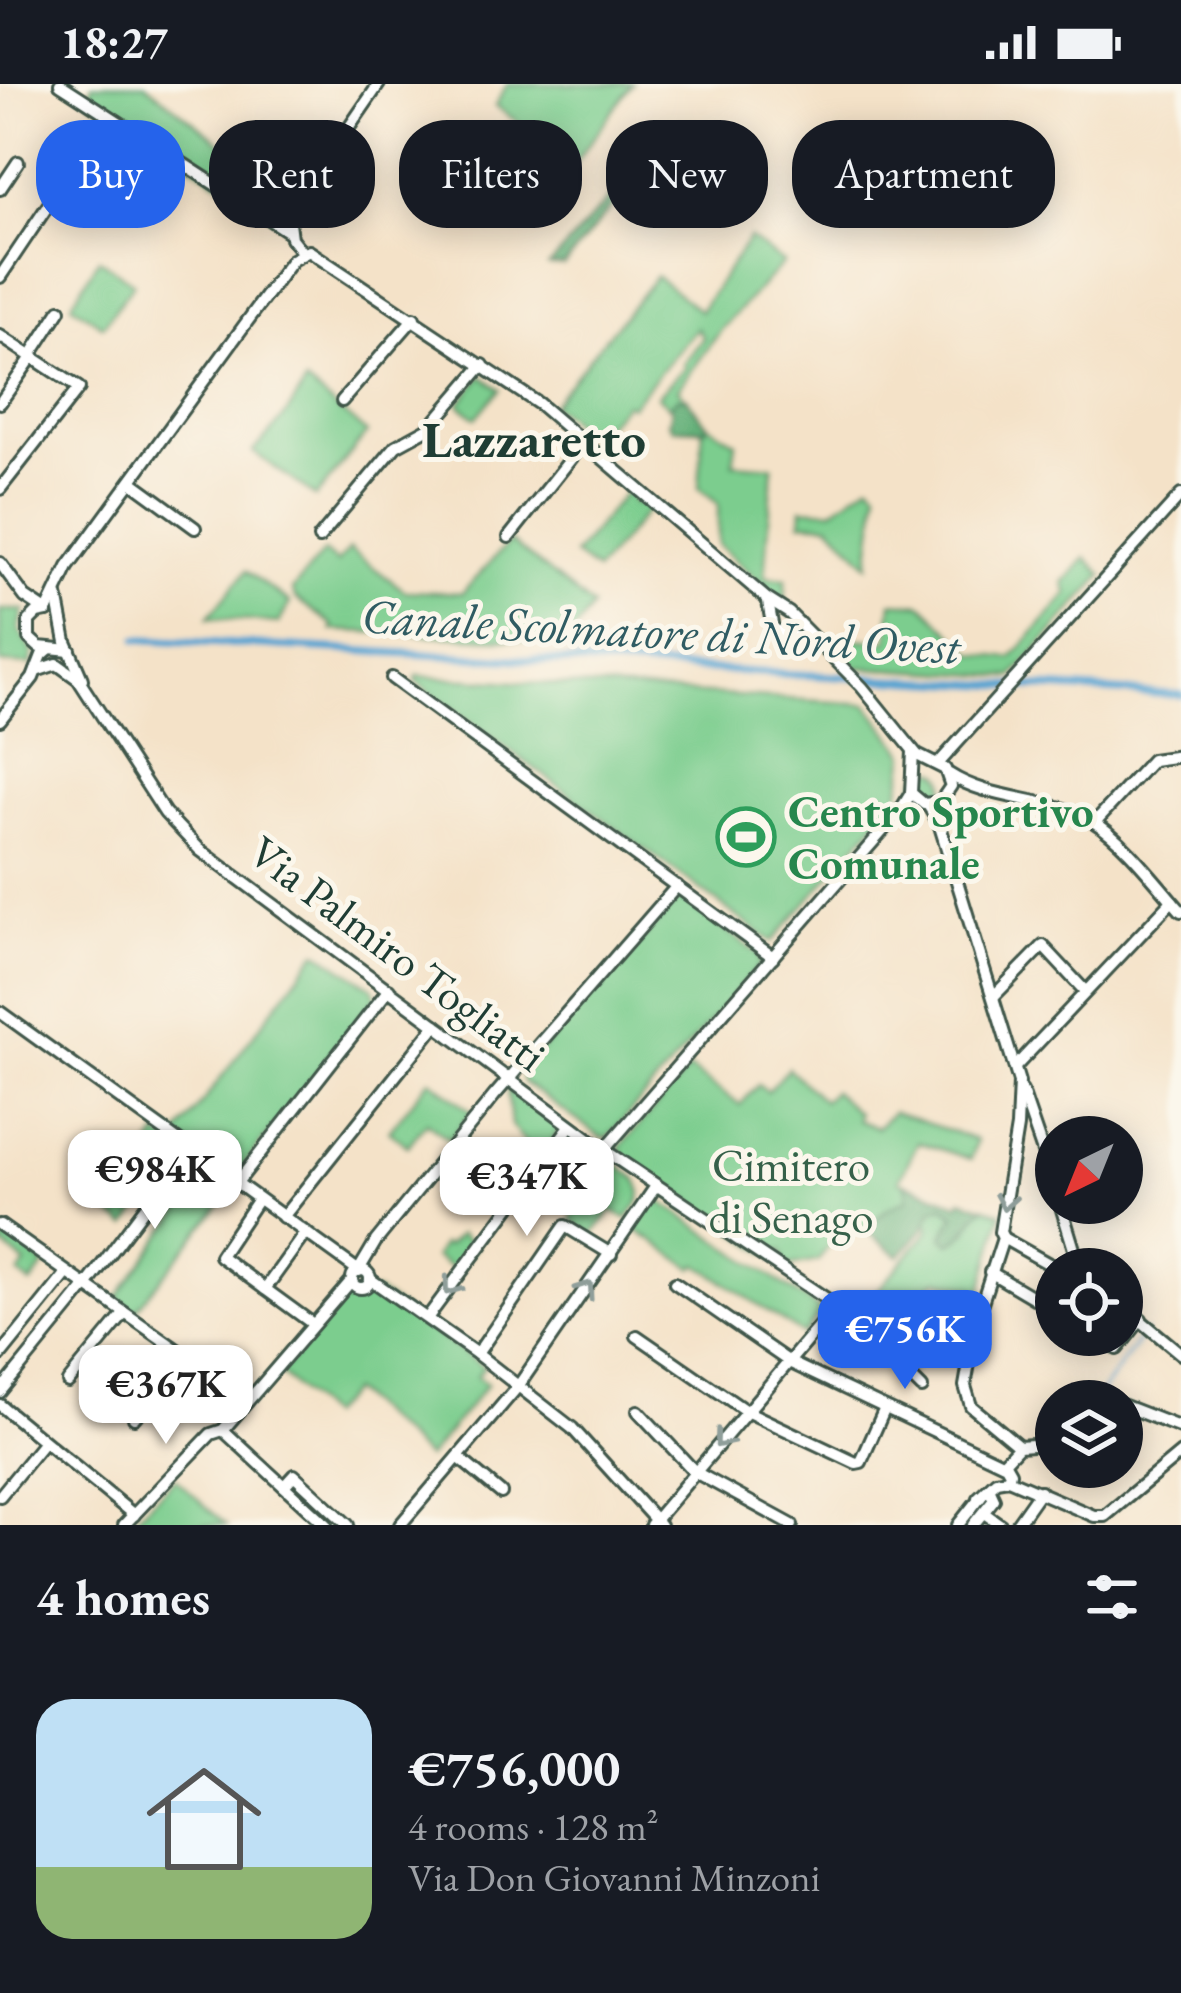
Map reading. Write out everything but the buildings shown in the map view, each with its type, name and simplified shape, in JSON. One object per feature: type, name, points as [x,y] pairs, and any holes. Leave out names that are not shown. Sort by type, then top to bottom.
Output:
[{"type":"street","points":[[60,84],[290,233],[302,252],[319,256],[482,365],[585,441],[776,612]]},
{"type":"street","points":[[290,233],[291,212],[379,84]]},
{"type":"street","points":[[0,277],[108,116]]},
{"type":"street","points":[[0,189],[18,162]]},
{"type":"street","points":[[51,613],[68,567],[302,252]]},
{"type":"street","points":[[0,403],[60,310]]},
{"type":"street","points":[[342,401],[414,318]]},
{"type":"street","points":[[0,336],[79,388],[0,489]]},
{"type":"street","points":[[320,538],[396,446],[433,424],[482,365]]},
{"type":"street","points":[[509,537],[585,441]]},
{"type":"street","points":[[131,482],[195,528]]},
{"type":"street","points":[[941,768],[1181,495]]},
{"type":"street","points":[[0,720],[64,632],[51,613],[25,597],[4,571]]},
{"type":"street","points":[[25,597],[31,619],[27,632],[37,666]]},
{"type":"street","points":[[776,612],[787,611],[862,687],[913,751],[970,785],[1095,822],[1177,906],[1084,990],[1016,1066]]},
{"type":"street","points":[[776,612],[772,627],[822,649]]},
{"type":"street","points":[[31,619],[51,613]]},
{"type":"street","points":[[784,631],[792,620]]},
{"type":"street","name":"Via Palmiro Togliatti","points":[[64,632],[86,689]]},
{"type":"street","points":[[34,644],[70,650]]},
{"type":"street","name":"Via Palmiro Togliatti","points":[[37,666],[57,664],[70,670],[182,835],[570,1126],[831,1302],[922,1388]]},
{"type":"street","points":[[392,678],[772,957]]},
{"type":"street","points":[[913,751],[909,780],[939,824],[1016,1066],[1017,1127],[1000,1232],[1035,1256]]},
{"type":"street","points":[[1095,822],[1152,760],[1181,756]]},
{"type":"street","points":[[914,769],[941,768]]},
{"type":"street","points":[[941,768],[950,791]]},
{"type":"street","points":[[604,1150],[901,811],[970,785]]},
{"type":"street","points":[[124,1525],[211,1434],[223,1430],[358,1274],[367,1256],[509,1080],[677,886]]},
{"type":"street","points":[[994,996],[1043,946],[1084,990]]},
{"type":"street","points":[[236,1184],[388,989]]},
{"type":"street","points":[[0,1012],[358,1274],[519,1385],[572,1427],[656,1523],[824,1318],[831,1302]]},
{"type":"street","points":[[283,1217],[436,1024]]},
{"type":"street","points":[[1018,1082],[1035,1126]]},
{"type":"street","points":[[428,1318],[570,1126]]},
{"type":"street","points":[[1017,1127],[1035,1130]]},
{"type":"street","points":[[0,1392],[188,1150]]},
{"type":"street","points":[[400,1525],[519,1385],[656,1186]]},
{"type":"street","points":[[258,1199],[220,1256],[314,1324]]},
{"type":"street","points":[[0,1225],[248,1399]]},
{"type":"street","points":[[478,1354],[565,1226],[610,1254]]},
{"type":"street","points":[[265,1289],[306,1232]]},
{"type":"street","points":[[1003,1238],[990,1272],[965,1386],[971,1406],[1019,1446],[1035,1445]]},
{"type":"street","points":[[990,1272],[1035,1299]]},
{"type":"street","points":[[0,1357],[67,1273]]},
{"type":"street","points":[[675,1283],[788,1361],[1036,1490],[1118,1525]]},
{"type":"street","points":[[68,1382],[124,1313]]},
{"type":"street","points":[[1143,1321],[1181,1354]]},
{"type":"street","points":[[637,1336],[746,1411],[858,1463],[886,1408]]},
{"type":"street","points":[[134,1418],[185,1358]]},
{"type":"street","points":[[0,1405],[134,1515]]},
{"type":"street","points":[[638,1411],[695,1472],[792,1525]]},
{"type":"street","points":[[1143,1413],[1181,1428]]},
{"type":"street","points":[[223,1430],[326,1525]]},
{"type":"street","points":[[0,1496],[44,1442]]},
{"type":"street","points":[[958,1525],[1019,1446]]},
{"type":"street","points":[[1096,1519],[1181,1453]]},
{"type":"street","points":[[458,1458],[501,1493]]},
{"type":"street","points":[[973,1525],[995,1498],[1002,1472]]},
{"type":"street","points":[[284,1486],[294,1475],[348,1525]]},
{"type":"street","points":[[1016,1525],[1036,1490]]},
{"type":"street","points":[[984,1513],[1001,1525]]},
{"type":"green space","points":[[92,84],[145,84],[209,133],[209,176],[185,161],[185,120],[121,120],[89,100]]},
{"type":"green space","points":[[507,84],[632,84],[582,153],[582,120],[515,120],[495,106]]},
{"type":"green space","points":[[606,202],[606,214],[564,265],[549,265]]},
{"type":"green space","points":[[749,238],[783,263],[721,330],[678,389],[685,397],[669,406],[657,396],[685,367],[703,338],[697,328],[631,406],[625,403],[593,439],[551,405],[656,276],[700,311]]},
{"type":"green space","points":[[99,259],[134,283],[103,326],[71,304]]},
{"type":"green space","points":[[482,376],[500,389],[476,418],[459,404]]},
{"type":"green space","points":[[306,383],[367,433],[316,497],[253,452],[286,415]]},
{"type":"green space","points":[[685,397],[708,425],[705,429],[673,428],[669,423],[669,406]]},
{"type":"green space","points":[[708,425],[736,442],[733,463],[773,466],[765,577],[786,579],[785,604],[718,545],[718,504],[699,488],[703,429]]},
{"type":"green space","points":[[870,483],[878,490],[869,565],[830,524],[801,522],[802,508],[832,510]]},
{"type":"green space","points":[[627,490],[634,504],[641,502],[649,509],[596,571],[574,555]]},
{"type":"green space","points":[[510,541],[592,607],[570,638],[332,630],[333,625],[295,598],[292,590],[324,552],[337,563],[349,549],[405,591],[462,593]]},
{"type":"green space","points":[[1086,558],[1103,575],[1013,677],[850,667],[821,641],[888,641],[892,602],[922,604],[974,654],[1012,658],[1068,594],[1064,583]]},
{"type":"green space","points":[[246,571],[290,603],[279,623],[208,618]]},
{"type":"green space","points":[[0,610],[24,610],[19,629],[33,653],[31,665],[0,663]]},
{"type":"green space","name":"Centro Sportivo Comunale","points":[[417,676],[867,704],[906,754],[899,796],[772,942],[416,682]]},
{"type":"green space","points":[[930,769],[945,784],[930,799],[915,784]]},
{"type":"green space","points":[[681,896],[758,954],[760,965],[608,1137],[602,1138],[523,1082],[521,1072]]},
{"type":"green space","points":[[317,951],[373,988],[377,997],[235,1176],[177,1136]]},
{"type":"green space","name":"Cimitero di Senago","points":[[788,1068],[823,1101],[833,1091],[858,1114],[856,1120],[877,1128],[893,1112],[977,1140],[971,1159],[918,1142],[899,1180],[908,1186],[908,1199],[887,1209],[865,1230],[849,1218],[818,1261],[785,1267],[782,1251],[766,1253],[622,1155],[620,1147],[689,1069],[740,1105],[758,1085],[767,1092]]},
{"type":"green space","points":[[430,1079],[472,1112],[449,1140],[426,1122],[408,1146],[389,1131]]},
{"type":"green space","points":[[507,1088],[561,1126],[540,1162],[511,1125]]},
{"type":"green space","points":[[159,1135],[178,1148],[179,1156],[127,1226],[103,1209]]},
{"type":"green space","points":[[570,1137],[578,1137],[636,1178],[641,1190],[627,1219],[611,1210],[593,1235],[571,1219],[588,1193],[547,1167]]},
{"type":"green space","points":[[208,1172],[233,1189],[135,1311],[117,1298]]},
{"type":"green space","points":[[906,1183],[959,1204],[962,1199],[985,1207],[950,1243],[943,1237],[955,1215],[944,1206],[933,1209],[923,1230],[899,1256],[865,1230],[887,1209],[908,1199]]},
{"type":"green space","points":[[656,1198],[819,1309],[803,1335],[698,1264],[693,1268],[635,1229]]},
{"type":"green space","points":[[944,1206],[955,1215],[946,1231],[967,1232],[975,1214],[985,1207],[1002,1213],[980,1298],[975,1297],[975,1288],[937,1280],[915,1300],[918,1305],[972,1312],[973,1305],[978,1305],[968,1353],[938,1341],[911,1371],[860,1311],[928,1232],[925,1222],[932,1209]]},
{"type":"green space","points":[[460,1234],[476,1246],[457,1271],[434,1257],[442,1245]]},
{"type":"green space","points":[[7,1236],[45,1265],[31,1284],[19,1274],[26,1264],[1,1248]]},
{"type":"green space","points":[[376,1291],[484,1367],[477,1377],[487,1384],[427,1458],[351,1391],[327,1416],[280,1373],[345,1297]]},
{"type":"green space","points":[[175,1478],[226,1525],[128,1525]]},
{"type":"waterway","name":"Canale Scolmatore di Nord Ovest","points":[[138,639],[1181,695]]},
{"type":"waterway","points":[[1110,1380],[1145,1331]]},
{"type":"place","name":"Centro Sportivo Comunale","points":[[746,837]]},
{"type":"district","name":"Lazzaretto","points":[[534,439]]}]
